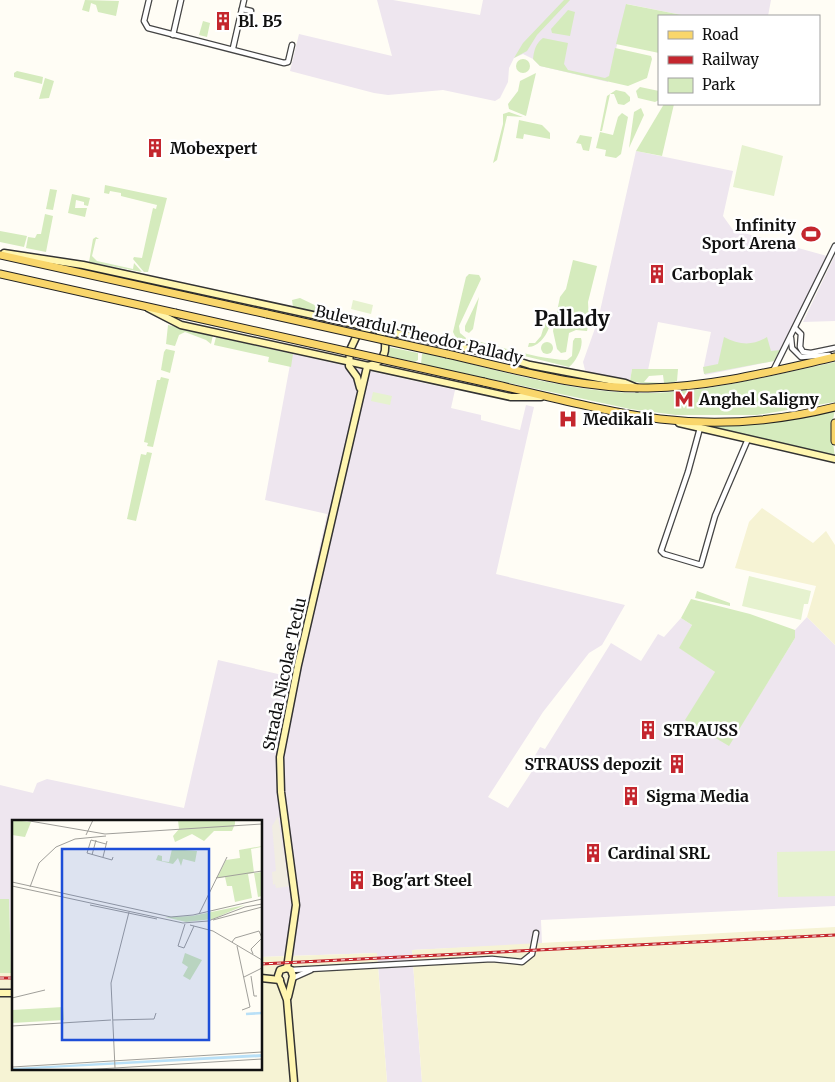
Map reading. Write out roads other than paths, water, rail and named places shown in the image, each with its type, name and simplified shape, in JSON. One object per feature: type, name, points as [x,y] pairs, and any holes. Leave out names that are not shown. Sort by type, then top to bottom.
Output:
[{"type":"main road","name":"Bulevardul Theodor Pallady","points":[[0,254],[574,382],[638,388],[704,384],[773,371],[835,356]]},
{"type":"main road","name":"Bulevardul Theodor Pallady","points":[[0,274],[484,382],[660,418],[707,422],[747,421],[835,407]]},
{"type":"main road","points":[[835,423],[835,441]]},
{"type":"street","points":[[149,0],[144,25],[148,28],[233,48],[236,51],[286,63],[292,45]]},
{"type":"street","points":[[173,34],[181,0]]},
{"type":"street","points":[[233,48],[244,0]]},
{"type":"street","points":[[242,9],[251,11]]},
{"type":"street","points":[[773,371],[835,246]]},
{"type":"street","points":[[0,254],[83,265],[506,357],[530,365],[625,383],[638,388]]},
{"type":"street","name":"Bulevardul Theodor Pallady","points":[[147,307],[181,325],[370,367],[511,397],[551,396]]},
{"type":"street","points":[[361,391],[358,378],[348,362],[355,337],[362,331],[375,328]]},
{"type":"street","points":[[370,367],[379,362],[385,352],[385,341],[375,328]]},
{"type":"street","points":[[795,328],[801,334],[800,347],[803,352],[809,353],[835,348]]},
{"type":"street","points":[[791,336],[792,348],[801,357],[835,356]]},
{"type":"street","name":"Strada Nicolae Teclu","points":[[294,1082],[288,1000],[291,980],[289,969],[296,919],[296,901],[281,792],[280,757],[298,665],[361,391],[370,367]]},
{"type":"street","points":[[660,418],[835,459]]},
{"type":"street","points":[[700,428],[688,472],[661,551],[664,554],[694,563],[701,564],[715,516],[748,439]]},
{"type":"street","points":[[262,977],[289,969],[492,959],[522,962],[532,954],[536,933]]},
{"type":"street","points":[[262,977],[281,981],[291,980],[315,968]]},
{"type":"street","name":"Strada Nicolae Teclu","points":[[279,972],[288,1000]]},
{"type":"railway","points":[[262,964],[835,935]]},
{"type":"railway","points":[[0,978],[12,978]]},
{"type":"place","name":"Bl. B5","points":[[223,21]]},
{"type":"place","name":"Mobexpert","points":[[155,148]]},
{"type":"place","name":"Infinity Sport Arena","points":[[811,234]]},
{"type":"place","name":"Carboplak","points":[[657,274]]},
{"type":"place","name":"Anghel Saligny","points":[[684,399]]},
{"type":"place","name":"Medikali","points":[[568,419]]},
{"type":"place","name":"STRAUSS","points":[[648,730]]},
{"type":"place","name":"STRAUSS depozit","points":[[677,764]]},
{"type":"place","name":"Sigma Media","points":[[631,796]]},
{"type":"place","name":"Cardinal SRL","points":[[593,853]]},
{"type":"place","name":"Bog'art Steel","points":[[357,880]]},
{"type":"district","name":"Pallady","points":[[572,319]]}]
